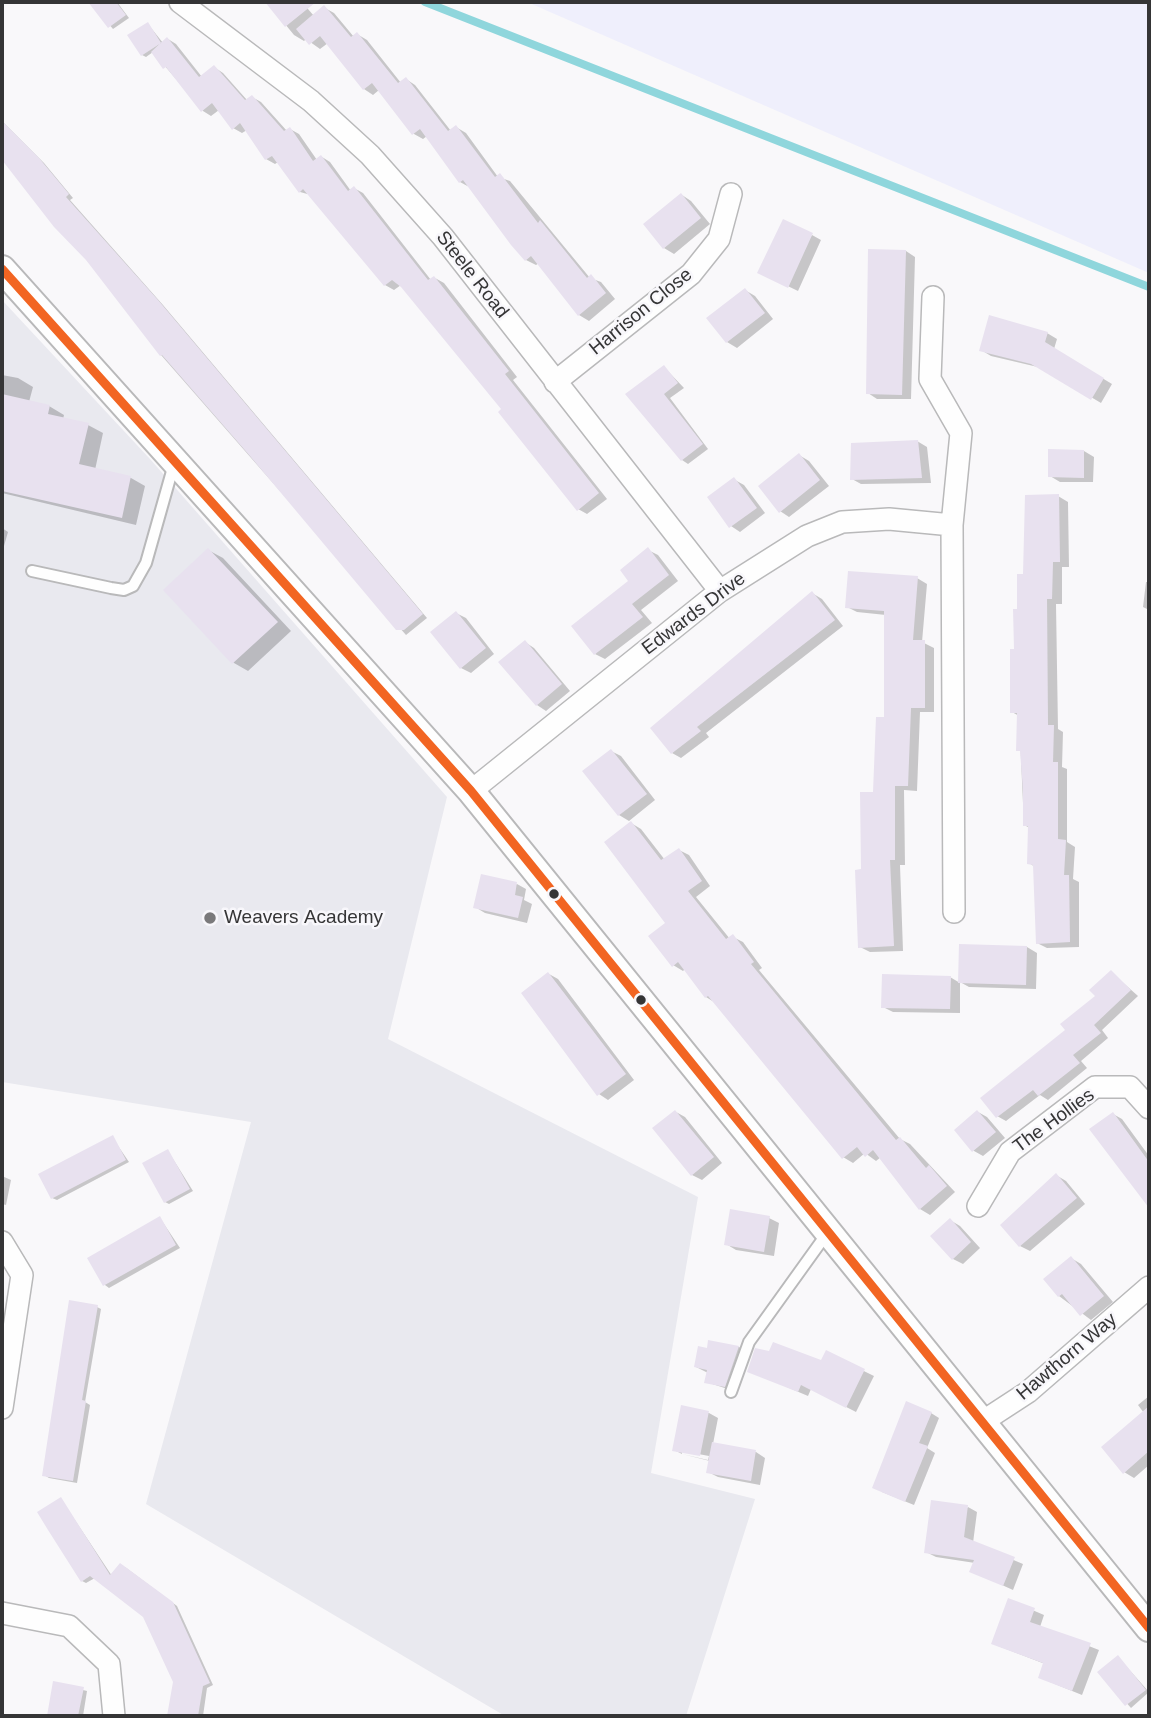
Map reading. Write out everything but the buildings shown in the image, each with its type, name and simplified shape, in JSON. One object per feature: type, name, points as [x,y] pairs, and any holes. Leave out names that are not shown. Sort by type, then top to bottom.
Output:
[{"type":"street","name":"Steele Road","points":[[180,2],[311,101],[370,155],[443,237],[720,591]]},
{"type":"street","name":"Harrison Close","points":[[555,382],[691,274],[719,239],[731,194]]},
{"type":"street","points":[[2,269],[471,791],[1149,1628]]},
{"type":"street","points":[[933,297],[930,379],[961,433],[952,525],[954,912]]},
{"type":"street","name":"Edwards Drive","points":[[471,791],[720,591],[807,536],[842,522],[889,519],[952,525]]},
{"type":"street","name":"The Hollies","points":[[978,1206],[1010,1152],[1095,1087],[1130,1087],[1149,1108]]},
{"type":"street","points":[[2,1242],[22,1275],[2,1408]]},
{"type":"street","name":"Hawthorn Way","points":[[982,1422],[1028,1392],[1149,1287]]},
{"type":"street","points":[[2,1613],[69,1626],[109,1664],[114,1716]]},
{"type":"lane","points":[[32,571],[124,590],[134,586],[146,563],[175,461]]},
{"type":"lane","points":[[731,1392],[749,1342],[828,1232]]},
{"type":"shaded area","points":[[527,2],[1149,2],[1149,273]]},
{"type":"shaded area","name":"Weavers Academy","points":[[2,300],[150,459],[447,797],[388,1039],[698,1197],[651,1473],[755,1499],[686,1716],[505,1716],[146,1504],[251,1122],[2,1082]]},
{"type":"waterway","points":[[425,2],[1149,287]]},
{"type":"transit line","points":[[2,269],[471,791],[1149,1628]]},
{"type":"place","name":"Weavers Academy","points":[[210,918]]}]
